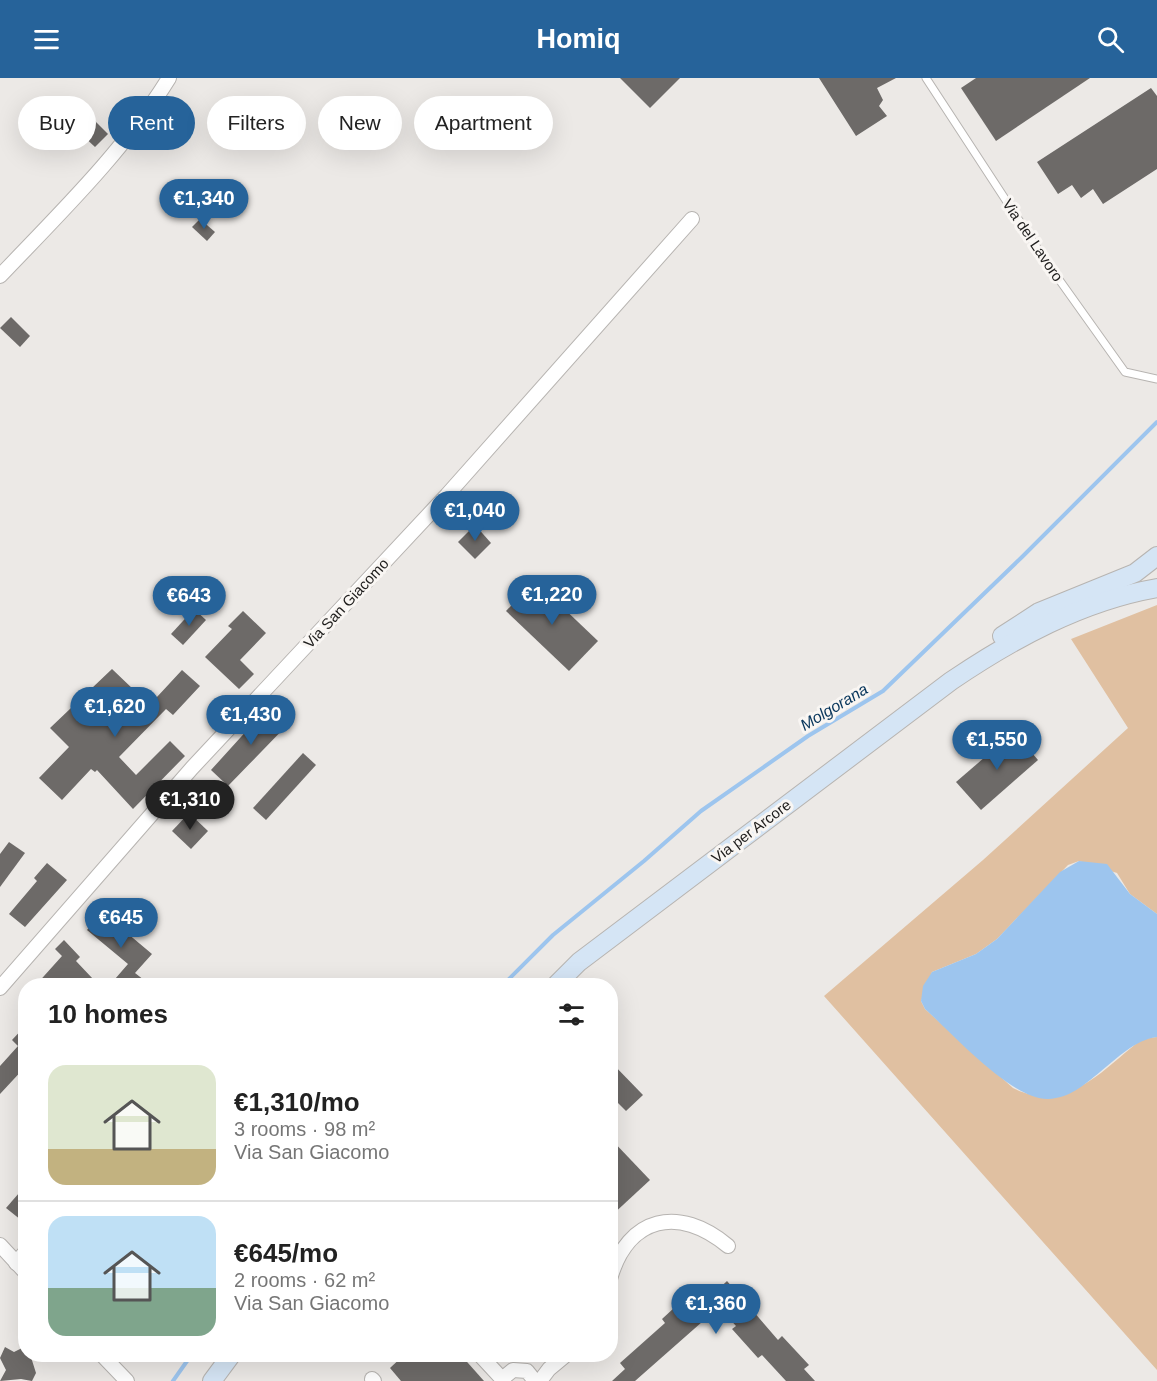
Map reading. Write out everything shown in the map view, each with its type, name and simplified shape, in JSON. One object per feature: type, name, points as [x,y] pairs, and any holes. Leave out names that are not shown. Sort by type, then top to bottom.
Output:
[{"type":"main road","points":[[951,681],[971,660],[1027,619],[1069,598],[1135,573],[1157,556]]},
{"type":"main road","points":[[951,681],[1027,634],[1157,578]]},
{"type":"main road","points":[[1086,609],[1157,588]]},
{"type":"main road","name":"Via per Arcore","points":[[563,978],[579,962],[951,681]]},
{"type":"main road","points":[[212,1381],[226,1362]]},
{"type":"street","points":[[0,276],[63,209],[149,111],[169,78]]},
{"type":"street","name":"Via San Giacomo","points":[[0,988],[192,768],[447,495],[692,219]]},
{"type":"street","points":[[618,1260],[624,1246],[641,1229],[661,1223],[690,1223],[710,1230],[728,1246]]},
{"type":"street","points":[[0,1245],[16,1263],[18,1261]]},
{"type":"street","points":[[109,1362],[127,1381]]},
{"type":"street","points":[[486,1362],[503,1380],[513,1370],[527,1371],[538,1381],[557,1362]]},
{"type":"lane","name":"Via del Lavoro","points":[[926,78],[1043,257],[1125,372],[1157,379]]},
{"type":"shaded area","points":[[1157,605],[1157,914],[1130,894],[1117,873],[1079,861],[1068,865],[997,939],[976,954],[932,972],[921,1001],[925,1009],[1013,1088],[1032,1095],[1050,1096],[1067,1093],[1098,1075],[1142,1039],[1157,1037],[1157,1370],[824,996],[983,860],[1128,728],[1071,639]]},
{"type":"water","points":[[1079,861],[1107,864],[1130,894],[1157,914],[1157,1037],[1134,1046],[1076,1090],[1048,1099],[1018,1089],[1001,1078],[925,1009],[921,1001],[923,986],[932,972],[976,954],[997,939],[1060,872]]},
{"type":"building","points":[[620,78],[680,78],[650,108]]},
{"type":"building","points":[[819,78],[896,78],[877,88],[883,100],[879,106],[887,116],[856,136]]},
{"type":"building","points":[[976,78],[1090,78],[996,141],[961,88]]},
{"type":"building","points":[[1151,88],[1157,96],[1157,169],[1103,204],[1093,189],[1081,198],[1072,185],[1058,194],[1037,162]]},
{"type":"building","points":[[96,122],[108,134],[96,146]]},
{"type":"building","points":[[200,219],[215,232],[207,241],[192,227]]},
{"type":"building","points":[[11,317],[30,336],[20,347],[0,328]]},
{"type":"building","points":[[475,525],[491,543],[475,559],[458,542]]},
{"type":"building","points":[[535,581],[598,641],[569,671],[506,611]]},
{"type":"building","points":[[194,609],[206,620],[183,645],[171,634]]},
{"type":"building","points":[[243,611],[266,633],[240,660],[254,674],[239,689],[205,657],[232,629],[228,626]]},
{"type":"building","points":[[112,669],[134,690],[128,696],[144,711],[182,670],[200,686],[173,715],[166,709],[119,757],[136,775],[170,741],[185,756],[133,809],[97,770],[95,772],[91,769],[62,800],[39,778],[69,747],[50,728]]},
{"type":"building","points":[[275,705],[292,720],[228,786],[211,770],[250,727],[253,730]]},
{"type":"building","points":[[1014,732],[1038,760],[981,810],[956,782]]},
{"type":"building","points":[[303,753],[316,765],[266,820],[253,808]]},
{"type":"building","points":[[189,813],[208,831],[191,849],[172,831]]},
{"type":"building","points":[[9,842],[25,853],[0,887],[0,854]]},
{"type":"building","points":[[47,863],[67,880],[25,927],[9,914],[37,881],[34,878]]},
{"type":"building","points":[[102,912],[152,954],[135,973],[141,978],[116,978],[128,964],[87,930]]},
{"type":"building","points":[[64,940],[80,957],[76,961],[92,978],[42,978],[62,956],[55,949]]},
{"type":"building","points":[[18,1034],[18,1046],[12,1040]]},
{"type":"building","points":[[18,1046],[18,1075],[0,1094],[0,1066]]},
{"type":"building","points":[[618,1069],[643,1095],[626,1111],[618,1103]]},
{"type":"building","points":[[618,1146],[650,1180],[618,1210]]},
{"type":"building","points":[[18,1194],[18,1218],[6,1208]]},
{"type":"building","points":[[727,1281],[778,1340],[782,1336],[809,1365],[804,1369],[815,1381],[786,1381],[762,1355],[758,1358],[732,1329],[736,1326],[719,1307],[635,1381],[612,1381],[625,1369],[620,1363],[665,1323],[662,1319],[699,1285],[710,1297]]},
{"type":"building","points":[[5,1347],[14,1352],[18,1350],[18,1362],[33,1362],[36,1373],[32,1381],[21,1379],[0,1381],[6,1370],[0,1358]]},
{"type":"building","points":[[396,1362],[467,1362],[484,1381],[401,1381],[390,1368]]},
{"type":"waterway","name":"Molgorana","points":[[510,978],[553,935],[701,811],[808,736],[883,691],[1157,422]]},
{"type":"waterway","name":"Molgorana","points":[[173,1381],[186,1362]]}]
